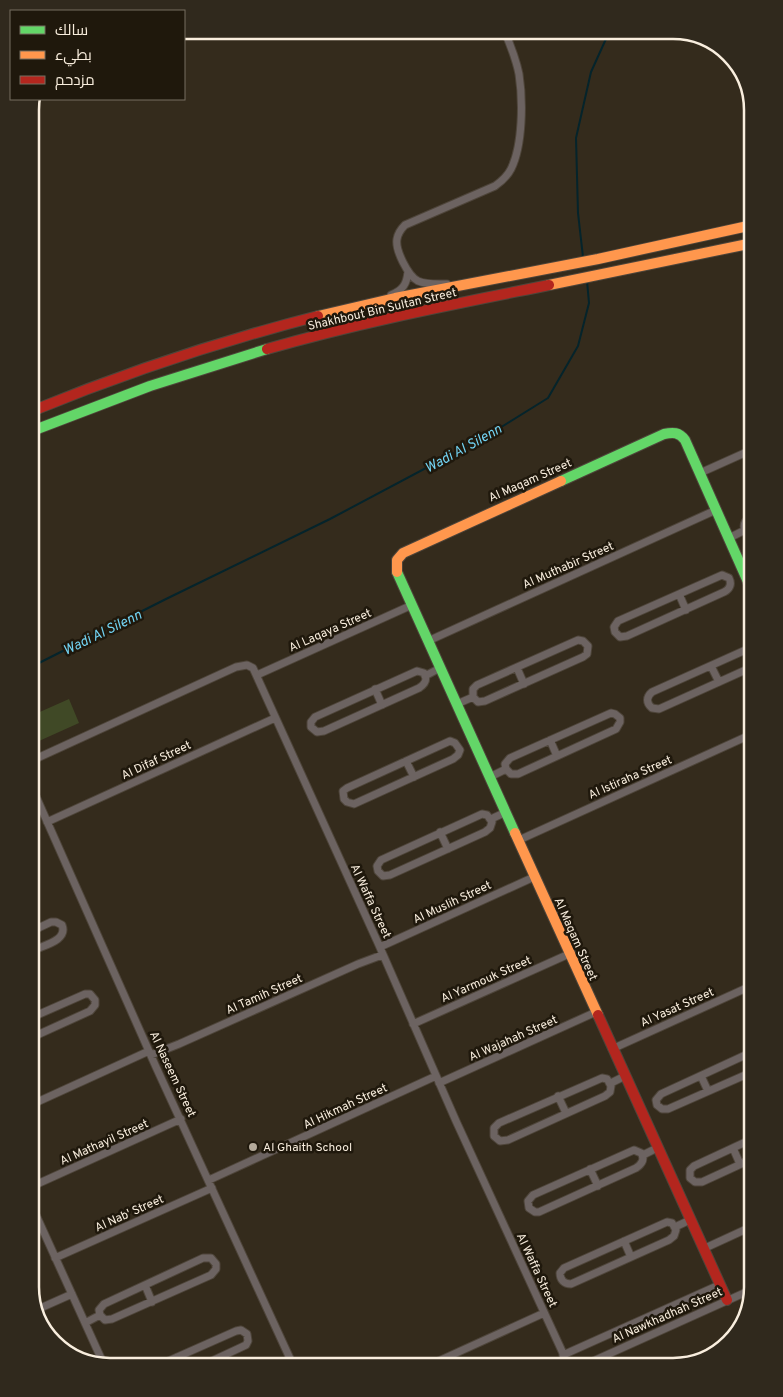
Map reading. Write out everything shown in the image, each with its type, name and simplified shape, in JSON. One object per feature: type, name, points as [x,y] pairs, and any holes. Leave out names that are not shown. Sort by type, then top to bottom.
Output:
[{"type":"main road","name":"Shakhbout Bin Sultan Street","points":[[39,408],[153,364],[312,317],[462,284],[628,253],[744,227]]},
{"type":"main road","name":"Shakhbout Bin Sultan Street","points":[[39,428],[147,387],[241,357],[351,327],[631,270],[744,244]]},
{"type":"main road","name":"Al Maqam Street","points":[[727,1300],[440,668],[396,564],[398,557],[403,552],[667,432],[676,433],[684,438],[744,571]]},
{"type":"street","points":[[462,284],[433,284],[415,278],[408,271],[397,243],[399,233],[405,226],[495,186],[506,177],[513,164],[521,124],[521,93],[516,65],[507,39]]},
{"type":"street","points":[[374,303],[403,288],[408,271]]},
{"type":"street","points":[[700,473],[744,453]]},
{"type":"street","name":"Al Muthabir Street","points":[[428,641],[716,510]]},
{"type":"street","points":[[729,538],[744,534]]},
{"type":"street","points":[[730,580],[744,573]]},
{"type":"street","points":[[724,575],[730,580],[730,586],[727,590],[686,610],[625,637],[618,636],[615,632],[614,627],[618,621],[719,576],[724,575]]},
{"type":"street","points":[[679,594],[686,610]]},
{"type":"street","name":"Al Laqaya Street","points":[[256,675],[412,605]]},
{"type":"street","points":[[578,640],[583,641],[588,646],[588,652],[583,657],[524,684],[483,702],[476,701],[473,697],[472,692],[475,687],[578,640]]},
{"type":"street","points":[[744,651],[652,692],[648,697],[648,704],[654,709],[659,709],[744,671]]},
{"type":"street","points":[[39,757],[236,667],[250,666],[256,675]]},
{"type":"street","points":[[711,666],[718,682]]},
{"type":"street","points":[[425,676],[440,668]]},
{"type":"street","points":[[516,668],[524,684]]},
{"type":"street","points":[[414,671],[420,671],[425,676],[426,681],[420,688],[322,732],[314,731],[311,727],[311,722],[315,717],[375,689],[414,671]]},
{"type":"street","name":"Al Waffa Street","points":[[256,675],[565,1358]]},
{"type":"street","points":[[375,689],[382,705]]},
{"type":"street","points":[[457,704],[473,697]]},
{"type":"street","points":[[611,713],[617,714],[620,718],[620,725],[616,729],[557,756],[518,774],[511,774],[506,769],[505,764],[508,760],[550,740],[611,713]]},
{"type":"street","name":"Al Difaf Street","points":[[47,822],[275,718]]},
{"type":"street","name":"Al Istiraha Street","points":[[519,840],[744,738]]},
{"type":"street","points":[[459,747],[473,740]]},
{"type":"street","points":[[550,740],[557,756]]},
{"type":"street","points":[[447,742],[453,742],[459,747],[459,753],[453,760],[354,804],[344,799],[344,792],[347,788],[406,760],[447,742]]},
{"type":"street","points":[[406,760],[414,777]]},
{"type":"street","points":[[490,777],[506,769]]},
{"type":"street","name":"Al Naseem Street","points":[[39,804],[151,1055],[290,1358]]},
{"type":"street","points":[[491,819],[506,812]]},
{"type":"street","points":[[479,814],[485,814],[491,819],[491,825],[488,830],[448,849],[390,875],[383,876],[378,870],[377,866],[381,860],[479,814]]},
{"type":"street","points":[[440,832],[448,849]]},
{"type":"street","name":"Al Muslih Street","points":[[381,951],[534,877]]},
{"type":"street","points":[[39,928],[51,922],[56,922],[62,925],[64,930],[61,937],[39,948]]},
{"type":"street","name":"Al Tamih Street","points":[[39,1101],[151,1055],[171,1050],[179,1044],[358,964],[381,951]]},
{"type":"street","name":"Al Yarmouk Street","points":[[413,1024],[569,954]]},
{"type":"street","name":"Al Yasat Street","points":[[612,1049],[744,989]]},
{"type":"street","points":[[39,1014],[85,994],[92,996],[95,1000],[95,1005],[90,1011],[39,1034]]},
{"type":"street","name":"Al Wajahah Street","points":[[438,1080],[596,1012]]},
{"type":"street","points":[[744,1056],[659,1096],[656,1100],[657,1105],[662,1109],[668,1109],[744,1076]]},
{"type":"street","points":[[611,1083],[625,1076]]},
{"type":"street","points":[[701,1076],[708,1092]]},
{"type":"street","points":[[599,1079],[607,1079],[611,1083],[611,1089],[605,1096],[508,1140],[500,1141],[494,1136],[494,1128],[497,1124],[558,1096],[599,1079]]},
{"type":"street","name":"Al Hikmah Street","points":[[209,1180],[438,1080]]},
{"type":"street","points":[[558,1096],[566,1113]]},
{"type":"street","points":[[641,1112],[657,1105]]},
{"type":"street","name":"Al Mathayil Street","points":[[39,1184],[181,1120]]},
{"type":"street","points":[[744,1143],[692,1168],[689,1172],[690,1178],[695,1182],[702,1182],[744,1162]]},
{"type":"street","points":[[643,1155],[657,1148]]},
{"type":"street","points":[[733,1148],[740,1164]]},
{"type":"street","points":[[634,1150],[639,1151],[643,1155],[643,1161],[639,1166],[598,1186],[540,1212],[535,1212],[529,1208],[528,1201],[533,1195],[634,1150]]},
{"type":"street","points":[[590,1169],[598,1186]]},
{"type":"street","points":[[674,1185],[690,1178]]},
{"type":"street","name":"Al Nab' Street","points":[[55,1258],[212,1188]]},
{"type":"street","points":[[676,1227],[690,1220]]},
{"type":"street","points":[[39,1222],[101,1358]]},
{"type":"street","points":[[666,1222],[672,1223],[676,1227],[676,1233],[672,1238],[571,1284],[565,1283],[562,1280],[560,1273],[564,1268],[666,1222]]},
{"type":"street","points":[[703,1249],[744,1230]]},
{"type":"street","points":[[624,1241],[631,1257]]},
{"type":"street","points":[[206,1258],[211,1258],[216,1264],[216,1269],[211,1275],[152,1302],[112,1319],[105,1320],[100,1315],[102,1305],[144,1285],[206,1258]]},
{"type":"street","points":[[144,1285],[152,1302]]},
{"type":"street","name":"Al Nawkhadhah Street","points":[[567,1358],[719,1285]]},
{"type":"street","name":"Al Nawkhadhah Street","points":[[599,1358],[744,1292]]},
{"type":"street","points":[[42,1307],[72,1294]]},
{"type":"street","points":[[445,1358],[544,1313]]},
{"type":"street","points":[[85,1323],[100,1315]]},
{"type":"street","points":[[177,1357],[238,1330],[243,1330],[247,1334],[248,1341],[244,1347],[219,1358]]},
{"type":"green space","points":[[69,699],[79,723],[39,741],[39,712]]},
{"type":"waterway","name":"Wadi Al Silenn","points":[[583,257],[578,213],[576,138],[591,72],[606,39]]},
{"type":"waterway","name":"Wadi Al Silenn","points":[[39,663],[330,519],[490,434],[548,398],[578,346],[589,303],[587,281]]},
{"type":"traffic: fast","points":[[39,428],[150,386],[267,349]]},
{"type":"traffic: fast","points":[[561,481],[664,434],[678,434],[685,440],[744,573]]},
{"type":"traffic: fast","points":[[397,572],[515,833]]},
{"type":"traffic: slow","points":[[318,316],[395,298],[598,259],[744,227]]},
{"type":"traffic: slow","points":[[549,285],[744,245]]},
{"type":"traffic: slow","points":[[397,572],[397,560],[403,553],[561,481]]},
{"type":"traffic: slow","points":[[515,833],[598,1015]]},
{"type":"traffic: jam","points":[[267,349],[372,322],[549,285]]},
{"type":"traffic: jam","points":[[39,408],[173,359],[245,336],[318,316]]},
{"type":"traffic: jam","points":[[598,1015],[727,1300]]},
{"type":"place","name":"Al Ghaith School","points":[[253,1147]]}]
